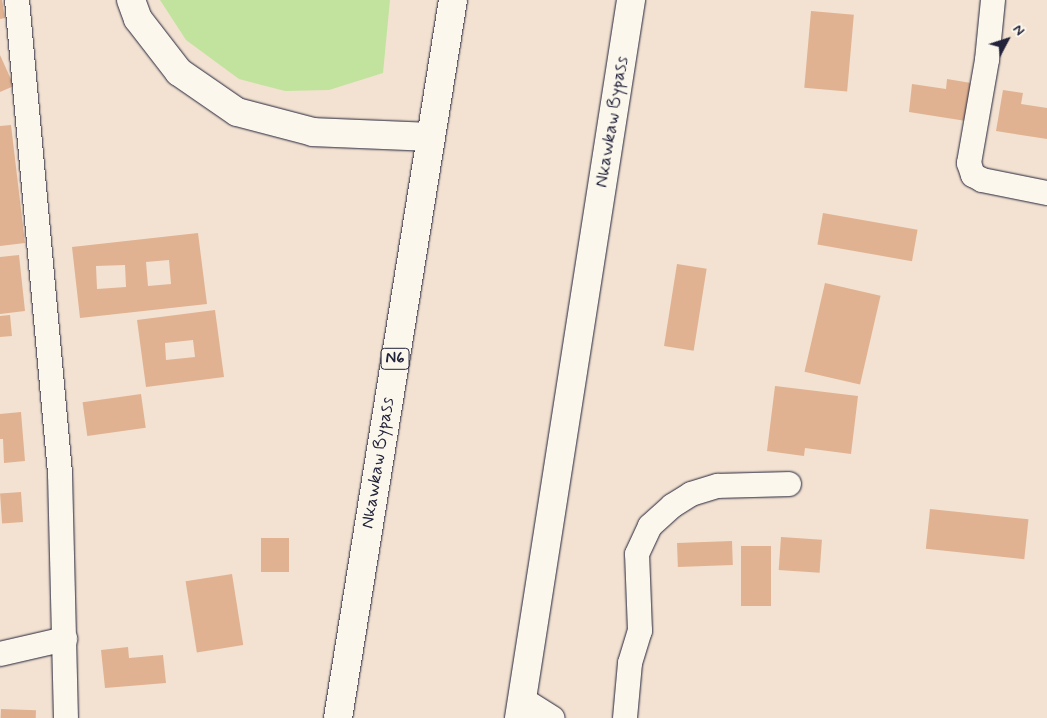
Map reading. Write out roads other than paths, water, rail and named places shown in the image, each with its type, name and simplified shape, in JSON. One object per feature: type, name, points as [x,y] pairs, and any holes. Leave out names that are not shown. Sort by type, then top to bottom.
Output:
[{"type":"highway","points":[[131,0],[138,19],[179,72],[237,112],[313,132],[430,137]]},
{"type":"highway","name":"Nkawkaw Bypass","points":[[338,718],[453,0]]},
{"type":"highway","name":"Nkawkaw Bypass","points":[[520,709],[631,0]]},
{"type":"street","points":[[17,0],[60,474],[66,718]]},
{"type":"street","points":[[994,0],[987,60],[970,163],[973,175],[982,180],[1047,193]]},
{"type":"street","points":[[625,718],[630,663],[640,631],[637,554],[650,526],[672,506],[691,494],[718,486],[790,484]]},
{"type":"street","points":[[0,654],[65,639]]},
{"type":"street","points":[[520,709],[553,718]]}]
